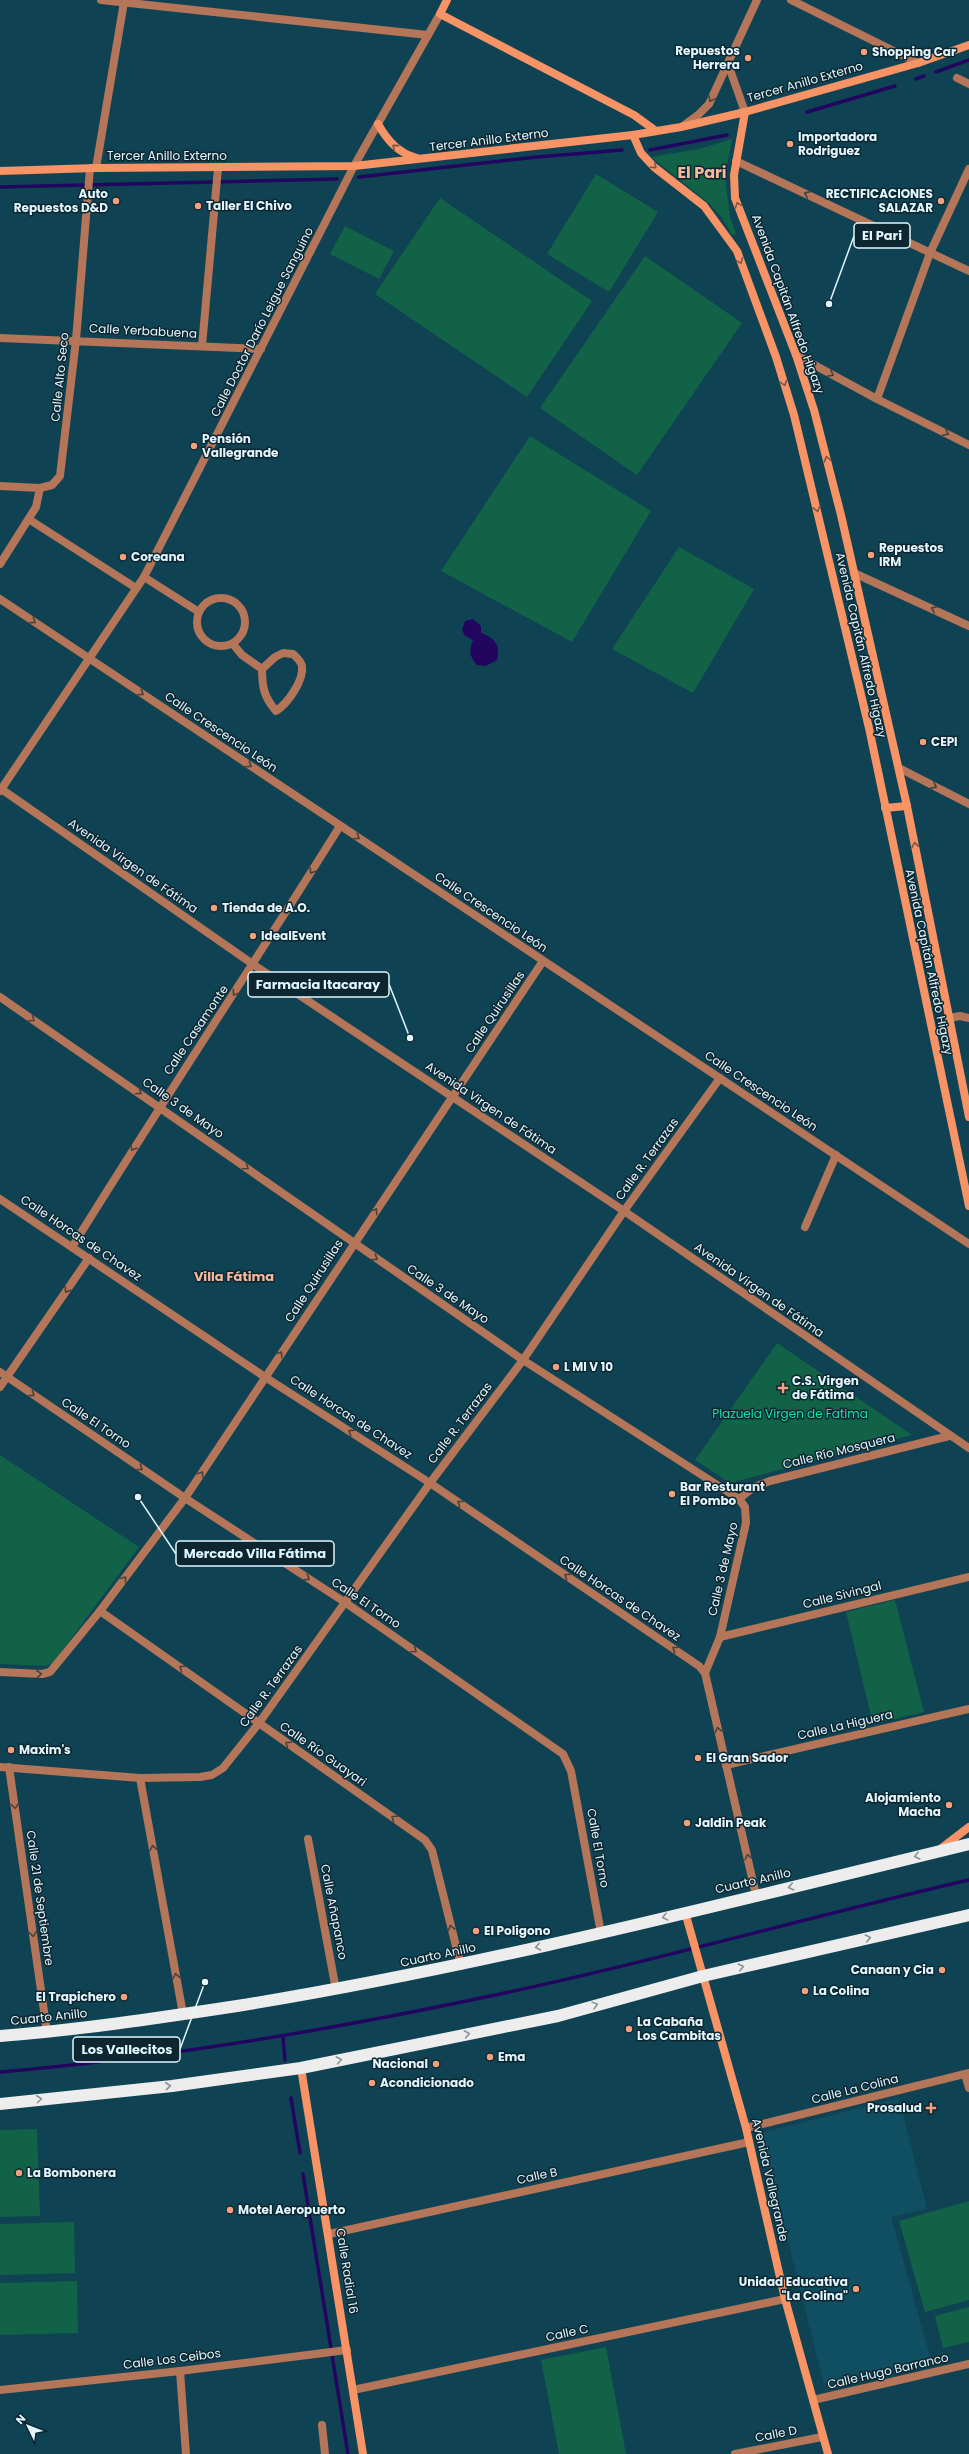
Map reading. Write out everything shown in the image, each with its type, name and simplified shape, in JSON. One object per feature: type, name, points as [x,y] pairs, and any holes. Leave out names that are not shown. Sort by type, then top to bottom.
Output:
[{"type":"highway","name":"Cuarto Anillo","points":[[0,2036],[47,2032],[183,2014],[336,1990],[461,1966],[969,1844]]},
{"type":"highway","points":[[0,2104],[172,2086],[301,2068],[558,2016],[703,1976],[969,1914]]},
{"type":"street","points":[[101,0],[428,35]]},
{"type":"street","name":"Calle Doctor Darío Leigue Sanguino","points":[[1,789],[144,577],[353,169],[447,0]]},
{"type":"street","points":[[681,127],[698,115],[709,104],[757,0]]},
{"type":"street","points":[[791,0],[918,62]]},
{"type":"street","name":"Calle Alto Seco","points":[[40,488],[52,485],[60,476],[76,340],[89,178],[93,168],[124,2]]},
{"type":"street","points":[[440,14],[634,115],[656,131]]},
{"type":"street","name":"Tercer Anillo Externo","points":[[0,171],[93,168],[217,172],[353,169],[633,135],[681,127],[745,112],[918,62],[969,45]]},
{"type":"street","name":"Avenida Capitán Alfredo Higazy","points":[[728,64],[745,112],[736,161],[733,188],[735,198],[796,355],[816,418],[854,572],[899,768],[969,1117]]},
{"type":"street","points":[[957,78],[969,84]]},
{"type":"street","points":[[378,124],[391,144],[411,157],[422,160]]},
{"type":"street","name":"Avenida Capitán Alfredo Higazy","points":[[633,135],[641,153],[654,166],[704,206],[736,251],[776,357],[821,524],[869,728],[969,1206]]},
{"type":"street","points":[[736,161],[969,271]]},
{"type":"street","points":[[877,399],[930,253],[969,169]]},
{"type":"street","points":[[202,346],[217,172]]},
{"type":"street","name":"Calle Yerbabuena","points":[[0,338],[262,348]]},
{"type":"street","points":[[796,355],[877,399],[969,444]]},
{"type":"street","points":[[0,486],[40,488],[36,507],[30,520],[0,564]]},
{"type":"street","points":[[30,520],[136,588]]},
{"type":"street","points":[[854,572],[969,626]]},
{"type":"street","points":[[144,577],[199,612]]},
{"type":"street","points":[[219,598],[231,600],[241,608],[246,624],[239,639],[233,644],[218,647],[204,640],[197,627],[199,612],[208,602],[219,598]]},
{"type":"street","name":"Calle Crescencio León","points":[[0,599],[969,1244]]},
{"type":"street","points":[[233,644],[242,655],[262,669]]},
{"type":"street","points":[[283,653],[293,654],[300,661],[302,668],[292,695],[286,704],[276,711],[266,699],[262,687],[262,669],[275,657],[283,653]]},
{"type":"street","points":[[899,768],[969,804]]},
{"type":"street","name":"Avenida Virgen de Fátima","points":[[1,789],[254,965],[624,1212],[949,1436],[969,1448]]},
{"type":"street","points":[[885,808],[907,806]]},
{"type":"street","name":"Calle Casamonte","points":[[72,1247],[160,1106],[254,965],[340,826]]},
{"type":"street","name":"Calle Quirusillas","points":[[0,1672],[42,1674],[50,1672],[100,1610],[184,1498],[543,961]]},
{"type":"street","name":"Calle 3 de Mayo","points":[[0,997],[160,1106],[353,1244],[523,1360],[739,1499],[745,1507],[746,1523],[720,1637],[705,1673]]},
{"type":"street","points":[[949,1018],[960,1016],[969,1018]]},
{"type":"street","name":"Calle R. Terrazas","points":[[140,1778],[200,1778],[212,1775],[223,1768],[259,1723],[346,1603],[430,1483],[523,1360],[624,1212],[720,1078]]},
{"type":"street","points":[[805,1227],[836,1155]]},
{"type":"street","name":"Calle Horcas de Chavez","points":[[0,1199],[265,1377],[430,1483],[692,1660],[705,1673]]},
{"type":"street","points":[[0,1387],[89,1258]]},
{"type":"street","name":"Calle El Torno","points":[[0,1372],[184,1498],[346,1603],[563,1754],[571,1771],[601,1933]]},
{"type":"street","name":"Calle Río Mosquera","points":[[739,1499],[754,1488],[770,1481],[949,1436]]},
{"type":"street","name":"Calle Sivingal","points":[[720,1637],[969,1577]]},
{"type":"street","name":"Calle Río Guayari","points":[[100,1610],[430,1845],[461,1966]]},
{"type":"street","points":[[705,1673],[756,1895]]},
{"type":"street","name":"Calle La Higuera","points":[[726,1766],[969,1709]]},
{"type":"street","points":[[0,1767],[140,1778],[183,2014]]},
{"type":"street","name":"Calle 21 de Septiembre","points":[[9,1767],[47,2032]]},
{"type":"street","points":[[936,1852],[969,1827]]},
{"type":"street","name":"Calle Añapanco","points":[[308,1839],[336,1990]]},
{"type":"street","name":"Avenida Vallegrande","points":[[686,1912],[750,2142],[785,2299],[822,2437],[828,2454]]},
{"type":"street","name":"Calle Radial 16","points":[[301,2068],[329,2234],[363,2454]]},
{"type":"street","points":[[967,2074],[969,2088]]},
{"type":"street","name":"Calle La Colina","points":[[746,2128],[967,2074]]},
{"type":"street","name":"Calle B","points":[[329,2234],[750,2142]]},
{"type":"street","name":"Calle C","points":[[353,2390],[785,2299]]},
{"type":"street","name":"Calle Los Ceibos","points":[[0,2390],[180,2371],[347,2350]]},
{"type":"street","name":"Calle Hugo Barranco","points":[[813,2400],[969,2364]]},
{"type":"street","points":[[180,2371],[186,2454]]},
{"type":"street","points":[[322,2425],[325,2454]]},
{"type":"street","name":"Calle D","points":[[735,2454],[822,2437]]},
{"type":"shaded area","points":[[473,619],[481,626],[481,633],[493,640],[497,646],[497,660],[486,666],[477,665],[474,662],[470,653],[473,640],[465,636],[462,630],[465,621]]},
{"type":"shaded area","name":"Unidad Educativa \"La Colina\"","points":[[899,2098],[927,2209],[891,2217],[931,2360],[824,2385],[761,2133]]},
{"type":"green space","points":[[732,139],[725,176],[730,217],[736,234],[732,235],[722,218],[710,204],[651,157],[699,149]]},
{"type":"green space","points":[[596,174],[658,212],[609,292],[547,254]]},
{"type":"green space","points":[[440,198],[592,301],[527,397],[375,294]]},
{"type":"green space","points":[[345,226],[394,251],[379,279],[330,254]]},
{"type":"green space","points":[[645,256],[742,323],[637,475],[540,408]]},
{"type":"green space","points":[[530,436],[651,511],[572,642],[441,571]]},
{"type":"green space","points":[[679,547],[754,589],[693,693],[612,649]]},
{"type":"green space","name":"Plazuela Virgen de Fatima","points":[[777,1343],[912,1435],[730,1483],[695,1460]]},
{"type":"green space","points":[[0,1455],[139,1547],[53,1663],[46,1666],[0,1664]]},
{"type":"green space","points":[[895,1600],[924,1712],[873,1724],[846,1612]]},
{"type":"green space","name":"La Bombonera","points":[[37,2129],[40,2216],[0,2217],[0,2130]]},
{"type":"green space","points":[[969,2201],[969,2300],[925,2312],[899,2221]]},
{"type":"green space","points":[[74,2222],[75,2273],[0,2275],[0,2224]]},
{"type":"green space","points":[[77,2281],[78,2333],[0,2335],[0,2283]]},
{"type":"green space","points":[[969,2307],[969,2342],[943,2348],[935,2316]]},
{"type":"green space","points":[[606,2347],[626,2454],[559,2454],[541,2360]]},
{"type":"waterway","points":[[936,72],[969,60]]},
{"type":"waterway","points":[[916,79],[924,76]]},
{"type":"waterway","points":[[807,112],[895,86]]},
{"type":"waterway","points":[[650,150],[727,135]]},
{"type":"waterway","points":[[359,177],[537,157],[622,150]]},
{"type":"waterway","points":[[0,187],[337,179]]},
{"type":"waterway","points":[[0,2072],[120,2059],[239,2043],[417,2011],[538,1986],[969,1880]]},
{"type":"waterway","points":[[283,2037],[285,2060]]},
{"type":"waterway","points":[[291,2098],[300,2153]]},
{"type":"waterway","points":[[303,2174],[331,2348]]},
{"type":"waterway","points":[[332,2355],[348,2454]]},
{"type":"place","name":"Shopping Car","points":[[864,52]]},
{"type":"place","name":"Repuestos Herrera","points":[[748,58]]},
{"type":"place","name":"Importadora Rodriguez","points":[[790,144]]},
{"type":"place","name":"Auto Repuestos D&D","points":[[116,201]]},
{"type":"place","name":"RECTIFICACIONES SALAZAR","points":[[941,201]]},
{"type":"place","name":"Taller El Chivo","points":[[198,206]]},
{"type":"place","name":"El Pari","points":[[829,304]]},
{"type":"place","name":"Pensión Vallegrande","points":[[194,446]]},
{"type":"place","name":"Repuestos IRM","points":[[871,555]]},
{"type":"place","name":"Coreana","points":[[123,557]]},
{"type":"place","name":"CEPI","points":[[923,742]]},
{"type":"place","name":"Tienda de A.O.","points":[[214,908]]},
{"type":"place","name":"IdealEvent","points":[[253,936]]},
{"type":"place","name":"Farmacia Itacaray","points":[[410,1038]]},
{"type":"place","name":"L MI V 10","points":[[556,1367]]},
{"type":"place","name":"C.S. Virgen de Fátima","points":[[783,1388]]},
{"type":"place","name":"Bar Resturant El Pombo","points":[[672,1494]]},
{"type":"place","name":"Mercado Villa Fátima","points":[[138,1497]]},
{"type":"place","name":"Maxim's","points":[[11,1750]]},
{"type":"place","name":"El Gran Sador","points":[[698,1758]]},
{"type":"place","name":"Alojamiento Macha","points":[[949,1805]]},
{"type":"place","name":"Jaldin Peak","points":[[687,1823]]},
{"type":"place","name":"El Poligono","points":[[476,1931]]},
{"type":"place","name":"Canaan y Cia","points":[[942,1970]]},
{"type":"place","name":"Los Vallecitos","points":[[205,1982]]},
{"type":"place","name":"La Colina","points":[[805,1991]]},
{"type":"place","name":"El Trapichero","points":[[124,1997]]},
{"type":"place","name":"La Cabaña Los Cambitas","points":[[629,2029]]},
{"type":"place","name":"Ema","points":[[490,2057]]},
{"type":"place","name":"Nacional","points":[[436,2064]]},
{"type":"place","name":"Acondicionado","points":[[372,2083]]},
{"type":"place","name":"Prosalud","points":[[931,2108]]},
{"type":"place","name":"La Bombonera","points":[[19,2173]]},
{"type":"place","name":"Motel Aeropuerto","points":[[230,2210]]},
{"type":"place","name":"Unidad Educativa \"La Colina\"","points":[[856,2289]]},
{"type":"district","name":"El Pari","points":[[702,172]]},
{"type":"district","name":"Villa Fátima","points":[[234,1276]]}]
